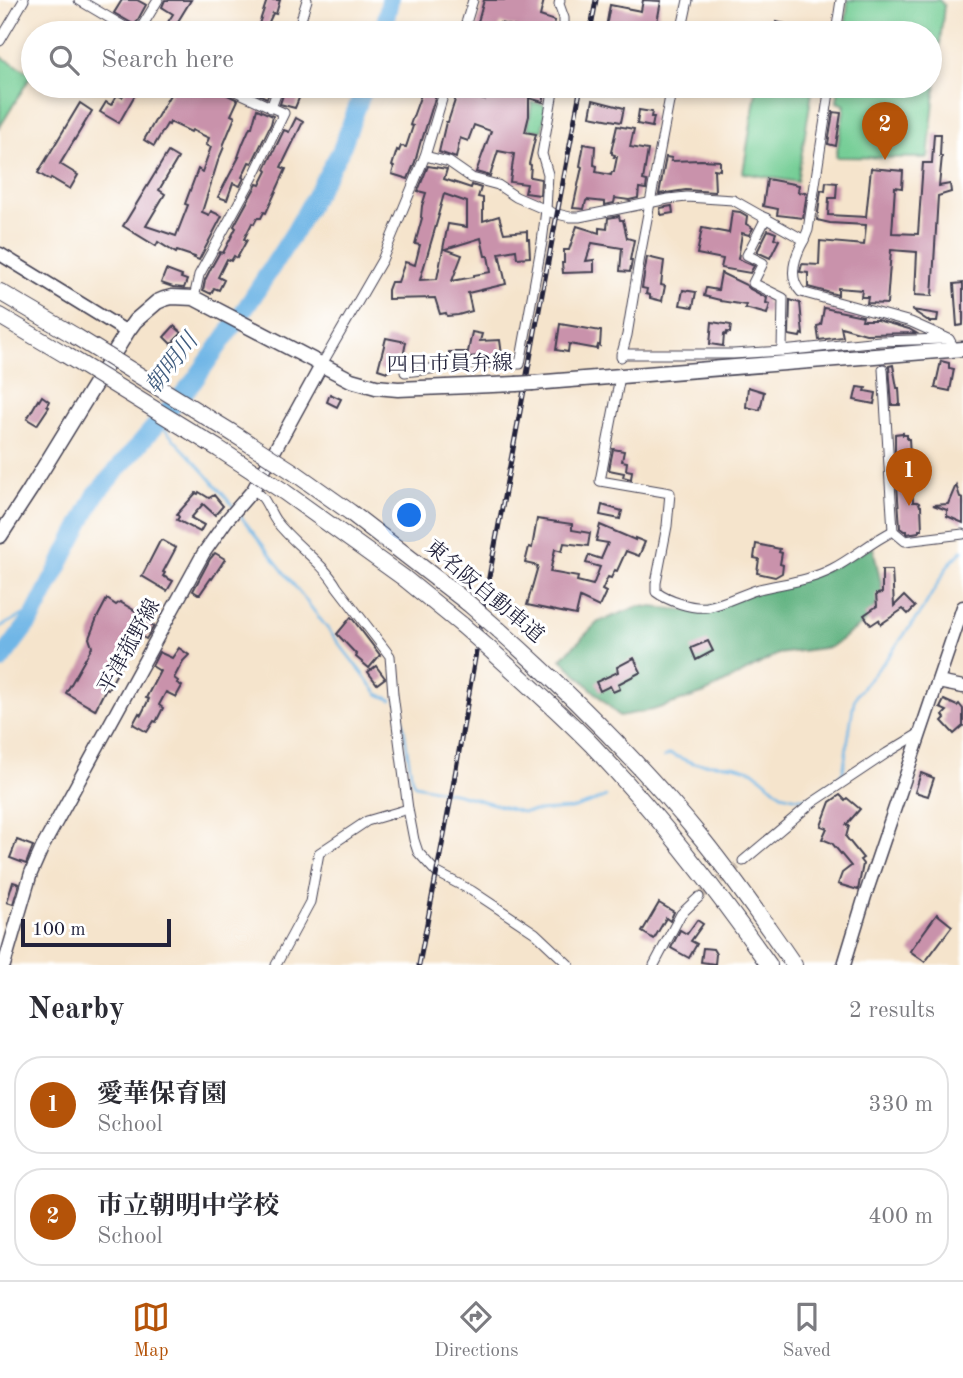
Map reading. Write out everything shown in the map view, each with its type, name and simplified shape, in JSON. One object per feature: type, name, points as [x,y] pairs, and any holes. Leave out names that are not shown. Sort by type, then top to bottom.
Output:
[{"type":"highway","name":"東名阪自動車道","points":[[0,292],[295,473],[468,603],[551,676],[657,785],[704,841],[794,965]]},
{"type":"highway","name":"東名阪自動車道","points":[[0,316],[283,491],[404,578],[462,625],[590,743],[641,799],[720,896],[769,965]]},
{"type":"main road","points":[[0,254],[127,332]]},
{"type":"main road","name":"四日市員弁線","points":[[0,536],[127,332],[135,321],[157,302],[172,297],[194,298],[351,380],[376,387],[398,389],[533,383],[956,346]]},
{"type":"main road","name":"平津菰野線","points":[[4,965],[31,873],[42,848],[203,554],[253,490],[316,361]]},
{"type":"main road","points":[[844,965],[963,607]]},
{"type":"main road","points":[[938,682],[963,687]]},
{"type":"street","points":[[0,41],[24,0]]},
{"type":"street","points":[[79,0],[115,21]]},
{"type":"street","points":[[144,21],[158,0]]},
{"type":"street","points":[[301,21],[307,0]]},
{"type":"street","points":[[467,21],[473,0]]},
{"type":"street","points":[[560,0],[564,21]]},
{"type":"street","points":[[682,21],[685,0]]},
{"type":"street","points":[[838,21],[841,0]]},
{"type":"street","points":[[194,298],[199,275],[254,175],[284,113],[250,98]]},
{"type":"street","points":[[271,108],[275,98]]},
{"type":"street","points":[[316,361],[382,260],[425,156],[442,98]]},
{"type":"street","points":[[405,372],[480,363],[520,363],[546,210],[548,174],[542,154],[552,98]]},
{"type":"street","points":[[670,98],[649,203],[628,335],[621,356],[782,351],[880,341],[956,346]]},
{"type":"street","points":[[828,98],[808,230],[796,254],[793,272],[795,286],[800,292],[911,323],[956,346]]},
{"type":"street","points":[[425,156],[449,162],[472,178],[498,185],[516,197],[558,215],[579,217],[687,197],[733,200],[804,240]]},
{"type":"street","points":[[766,218],[747,255],[763,263],[753,284],[783,298],[782,351]]},
{"type":"street","points":[[883,369],[893,531],[905,541],[963,534]]},
{"type":"street","points":[[619,382],[600,481],[670,493],[667,526],[656,583],[656,592],[663,597],[695,607],[708,607],[760,589],[795,583],[834,568],[893,531]]},
{"type":"street","points":[[253,490],[264,499],[277,523],[286,533],[330,575],[390,656],[408,809],[418,852],[431,868],[535,933],[569,965]]},
{"type":"street","points":[[743,861],[812,803],[922,732]]},
{"type":"street","points":[[276,965],[310,902],[319,853],[367,821],[408,809]]},
{"type":"street","points":[[654,965],[681,914],[699,897]]},
{"type":"green space","points":[[848,0],[939,0],[944,5],[942,24],[942,21],[846,21]]},
{"type":"green space","points":[[0,56],[21,68],[21,92],[0,127]]},
{"type":"green space","points":[[755,98],[811,98],[797,182],[743,173]]},
{"type":"green space","points":[[838,98],[934,98],[928,158],[836,157],[845,105],[837,102]]},
{"type":"green space","points":[[532,102],[547,105],[542,131],[528,129]]},
{"type":"green space","points":[[873,547],[883,593],[867,620],[831,647],[778,654],[705,693],[653,710],[619,716],[561,659],[598,622],[639,606],[697,611],[825,570]]},
{"type":"building","points":[[122,0],[137,0],[146,5],[137,21],[128,21],[114,13]]},
{"type":"building","points":[[165,0],[191,0],[178,21],[169,21],[173,14],[162,7]]},
{"type":"building","points":[[267,0],[280,0],[276,14],[273,13],[269,21],[260,21]]},
{"type":"building","points":[[484,0],[544,0],[540,16],[555,21],[478,21]]},
{"type":"building","points":[[643,0],[661,1],[657,21],[607,21],[610,5],[641,11]]},
{"type":"building","points":[[115,98],[133,98],[119,123],[100,112],[106,102],[111,105]]},
{"type":"building","points":[[168,98],[238,100],[231,115],[235,117],[202,212],[209,215],[211,211],[222,216],[199,260],[177,251],[176,253],[158,242],[156,246],[123,226],[168,152],[178,158],[159,190],[165,194],[146,226],[176,236],[198,169],[202,172],[211,147],[206,145],[209,138],[170,122],[154,146],[144,140]]},
{"type":"building","points":[[282,98],[299,98],[295,108],[280,104]]},
{"type":"building","points":[[420,98],[435,98],[408,179],[392,174],[392,166],[397,150],[399,151],[401,146],[406,147],[413,126],[410,125]]},
{"type":"building","points":[[456,98],[529,98],[529,116],[525,132],[536,134],[529,164],[530,177],[541,179],[540,195],[525,193],[527,184],[510,182],[514,154],[498,151],[490,176],[476,172],[491,131],[474,125],[468,141],[460,138],[456,158],[439,152],[446,122]]},
{"type":"building","points":[[593,100],[624,108],[621,122],[590,116]]},
{"type":"building","points":[[80,103],[92,111],[60,164],[78,175],[70,189],[38,173]]},
{"type":"building","points":[[257,109],[273,116],[271,124],[252,163],[249,162],[240,186],[233,183],[227,200],[218,197],[239,157]]},
{"type":"building","points":[[639,110],[652,112],[652,127],[637,124]]},
{"type":"building","points":[[833,112],[841,113],[836,146],[828,144]]},
{"type":"building","points":[[296,118],[303,122],[281,167],[286,169],[266,213],[252,223],[244,239],[247,240],[237,258],[234,256],[231,261],[227,259],[218,277],[224,280],[219,290],[214,288],[211,294],[203,290],[211,268],[220,252],[223,253],[257,184],[260,185],[284,130],[289,132]]},
{"type":"building","points":[[617,126],[634,129],[630,147],[648,150],[643,180],[647,181],[646,189],[639,188],[638,198],[615,198],[614,203],[605,205],[605,202],[587,200],[584,209],[573,208],[584,144],[595,146],[596,172],[611,175],[617,157],[611,152]]},
{"type":"building","points":[[934,134],[941,134],[939,186],[950,184],[951,192],[938,196],[932,296],[915,295],[917,252],[891,250],[887,304],[867,303],[868,297],[861,297],[862,290],[838,288],[838,295],[808,287],[808,273],[800,272],[802,264],[819,265],[820,241],[864,245],[866,225],[817,220],[821,190],[825,191],[826,182],[837,183],[836,198],[829,198],[828,215],[866,217],[871,168],[903,171],[902,188],[895,187],[892,233],[918,234],[923,163],[932,163]]},
{"type":"building","points":[[666,157],[672,158],[671,161],[720,161],[720,170],[714,169],[715,192],[686,190],[659,194]]},
{"type":"building","points":[[428,166],[447,169],[444,179],[471,188],[472,185],[481,188],[478,197],[483,198],[483,221],[499,216],[504,233],[527,231],[530,257],[517,258],[516,250],[499,253],[506,284],[468,293],[472,311],[447,316],[446,313],[440,314],[435,298],[388,299],[391,282],[398,282],[405,262],[415,265],[420,245],[415,244],[426,193],[418,191]],"holes":[[[444,194],[467,202],[467,227],[448,224],[437,279],[420,280]],[[481,238],[491,272],[452,281],[462,255],[445,249]]]},
{"type":"building","points":[[767,179],[799,185],[798,192],[807,193],[803,218],[777,215],[778,209],[763,206]]},
{"type":"building","points":[[672,206],[673,213],[661,215],[660,208]]},
{"type":"building","points":[[732,211],[747,216],[746,224],[753,228],[749,235],[742,233],[738,259],[754,266],[750,273],[721,268],[723,259],[697,254],[702,228],[729,233]]},
{"type":"building","points":[[619,216],[620,220],[623,220],[627,238],[634,240],[630,272],[620,271],[622,248],[592,243],[586,261],[594,260],[594,272],[563,273],[564,250],[569,250],[577,226],[599,233],[599,228],[607,229],[608,218]]},
{"type":"building","points":[[768,230],[776,233],[774,238],[779,240],[770,258],[757,252]]},
{"type":"building","points":[[647,257],[664,261],[661,285],[665,286],[662,301],[650,298],[650,295],[646,294],[647,289],[642,288]]},
{"type":"building","points":[[166,270],[187,280],[184,288],[161,283]]},
{"type":"building","points":[[721,273],[767,298],[766,303],[770,304],[767,314],[745,308],[746,305],[704,296],[706,288],[718,290]]},
{"type":"building","points":[[963,283],[963,325],[957,326],[954,284]]},
{"type":"building","points":[[683,290],[696,292],[693,307],[680,305]]},
{"type":"building","points":[[790,300],[800,303],[803,335],[800,337],[789,335]]},
{"type":"building","points":[[824,308],[863,316],[862,320],[877,320],[916,333],[866,334],[841,327],[843,337],[819,340],[817,326],[821,325]]},
{"type":"building","points":[[912,310],[938,314],[937,322],[930,322]]},
{"type":"building","points":[[712,322],[731,325],[730,333],[724,334],[723,346],[710,344]]},
{"type":"building","points":[[560,324],[601,331],[600,346],[598,345],[597,349],[569,344],[568,352],[556,350]]},
{"type":"building","points":[[174,326],[182,333],[171,344],[164,337]]},
{"type":"building","points":[[472,332],[482,334],[480,341],[500,340],[502,355],[467,357]]},
{"type":"building","points":[[386,338],[406,342],[403,357],[398,356],[394,368],[387,372],[378,369]]},
{"type":"building","points":[[449,352],[466,352],[466,358],[449,360]]},
{"type":"building","points":[[941,361],[949,363],[949,368],[954,369],[950,391],[935,388]]},
{"type":"building","points":[[893,365],[900,405],[892,405],[889,366]]},
{"type":"building","points":[[748,387],[764,392],[760,410],[746,407]]},
{"type":"building","points":[[857,387],[876,393],[874,404],[854,400]]},
{"type":"building","points":[[330,394],[341,399],[337,407],[327,402]]},
{"type":"building","points":[[42,396],[49,401],[49,407],[37,425],[27,419]]},
{"type":"building","points":[[903,433],[909,439],[913,502],[921,506],[922,530],[907,534],[907,531],[900,528],[895,454],[895,434]]},
{"type":"building","points":[[613,449],[624,451],[622,461],[627,462],[626,470],[632,471],[631,479],[623,477],[624,473],[609,470]]},
{"type":"building","points":[[956,485],[960,497],[963,498],[963,523],[947,516],[947,510],[933,505],[948,504]]},
{"type":"building","points":[[199,492],[209,498],[214,495],[223,506],[215,515],[203,504],[191,518],[204,525],[200,532],[177,520],[177,514]]},
{"type":"building","points":[[602,505],[622,511],[620,519],[600,515]]},
{"type":"building","points":[[537,519],[572,524],[572,530],[590,533],[588,546],[564,543],[562,551],[555,549],[550,572],[578,577],[577,581],[593,585],[600,567],[586,563],[589,555],[601,559],[608,543],[596,541],[600,525],[645,542],[639,556],[626,551],[617,571],[615,570],[611,578],[608,577],[602,590],[606,592],[599,607],[580,598],[576,615],[527,605],[538,566],[525,563],[529,547],[532,548]]},
{"type":"building","points":[[162,540],[176,548],[163,572],[163,576],[173,581],[167,591],[142,576]]},
{"type":"building","points":[[756,544],[780,549],[782,573],[775,577],[757,573],[759,559],[754,558]]},
{"type":"building","points":[[215,553],[225,559],[198,594],[193,591]]},
{"type":"building","points":[[882,570],[892,570],[894,606],[904,596],[915,607],[908,614],[903,609],[881,624],[880,619],[871,625],[864,615],[877,606],[876,594],[882,593]]},
{"type":"building","points":[[107,599],[116,605],[120,602],[149,619],[147,622],[154,626],[146,639],[130,630],[121,648],[124,650],[115,665],[120,668],[95,710],[66,693],[92,647],[89,638]]},
{"type":"building","points":[[351,617],[380,655],[369,668],[337,634]]},
{"type":"building","points":[[708,641],[713,651],[696,660],[691,648]]},
{"type":"building","points":[[179,648],[189,655],[174,678],[182,686],[176,697],[166,692],[159,705],[163,708],[147,732],[133,724],[139,713],[141,715],[149,699],[146,698],[160,671],[152,666],[159,652],[172,658]]},
{"type":"building","points":[[634,658],[641,672],[618,684],[620,689],[613,692],[610,686],[600,691],[596,682],[618,672],[617,667]]},
{"type":"building","points":[[376,666],[385,678],[377,684],[368,672]]},
{"type":"building","points":[[944,700],[957,706],[959,704],[963,709],[963,726],[954,734],[942,721],[947,711],[940,708]]},
{"type":"building","points":[[921,773],[934,778],[928,796],[915,792]]},
{"type":"building","points":[[840,795],[860,809],[846,825],[849,826],[846,837],[863,858],[860,860],[863,864],[858,890],[838,884],[842,873],[851,866],[832,843],[822,839],[827,828],[821,826],[830,802]]},
{"type":"building","points":[[17,840],[33,846],[26,864],[10,858]]},
{"type":"building","points":[[13,882],[19,884],[13,904],[7,902]]},
{"type":"building","points":[[659,903],[674,912],[670,921],[666,918],[654,939],[642,932]]},
{"type":"building","points":[[937,914],[952,926],[925,962],[910,951]]},
{"type":"building","points":[[697,920],[703,924],[691,941],[697,944],[689,958],[671,948],[680,930],[687,934]]},
{"type":"building","points":[[703,948],[713,949],[716,954],[715,964],[701,962]]},
{"type":"waterway","name":"朝明川","points":[[386,21],[390,0]]},
{"type":"waterway","name":"朝明川","points":[[0,661],[33,617],[96,494],[194,381],[249,303],[295,231],[341,150],[360,98]]},
{"type":"waterway","points":[[158,422],[233,506]]},
{"type":"waterway","points":[[239,514],[378,694],[392,700]]},
{"type":"waterway","points":[[664,757],[670,754],[693,763],[734,765],[754,771],[781,794],[798,798],[813,797],[843,772],[857,694],[888,657],[923,609],[949,564],[963,550]]},
{"type":"waterway","points":[[0,627],[38,607]]},
{"type":"waterway","points":[[398,702],[415,785],[522,812],[571,809],[606,796]]},
{"type":"tunnel","points":[[699,897],[743,861]]},
{"type":"railway","points":[[592,21],[596,0]]},
{"type":"railway","points":[[419,965],[579,98]]},
{"type":"place","name":"市立朝明中学校","points":[[885,160]]},
{"type":"place","name":"愛華保育園","points":[[909,506]]}]
